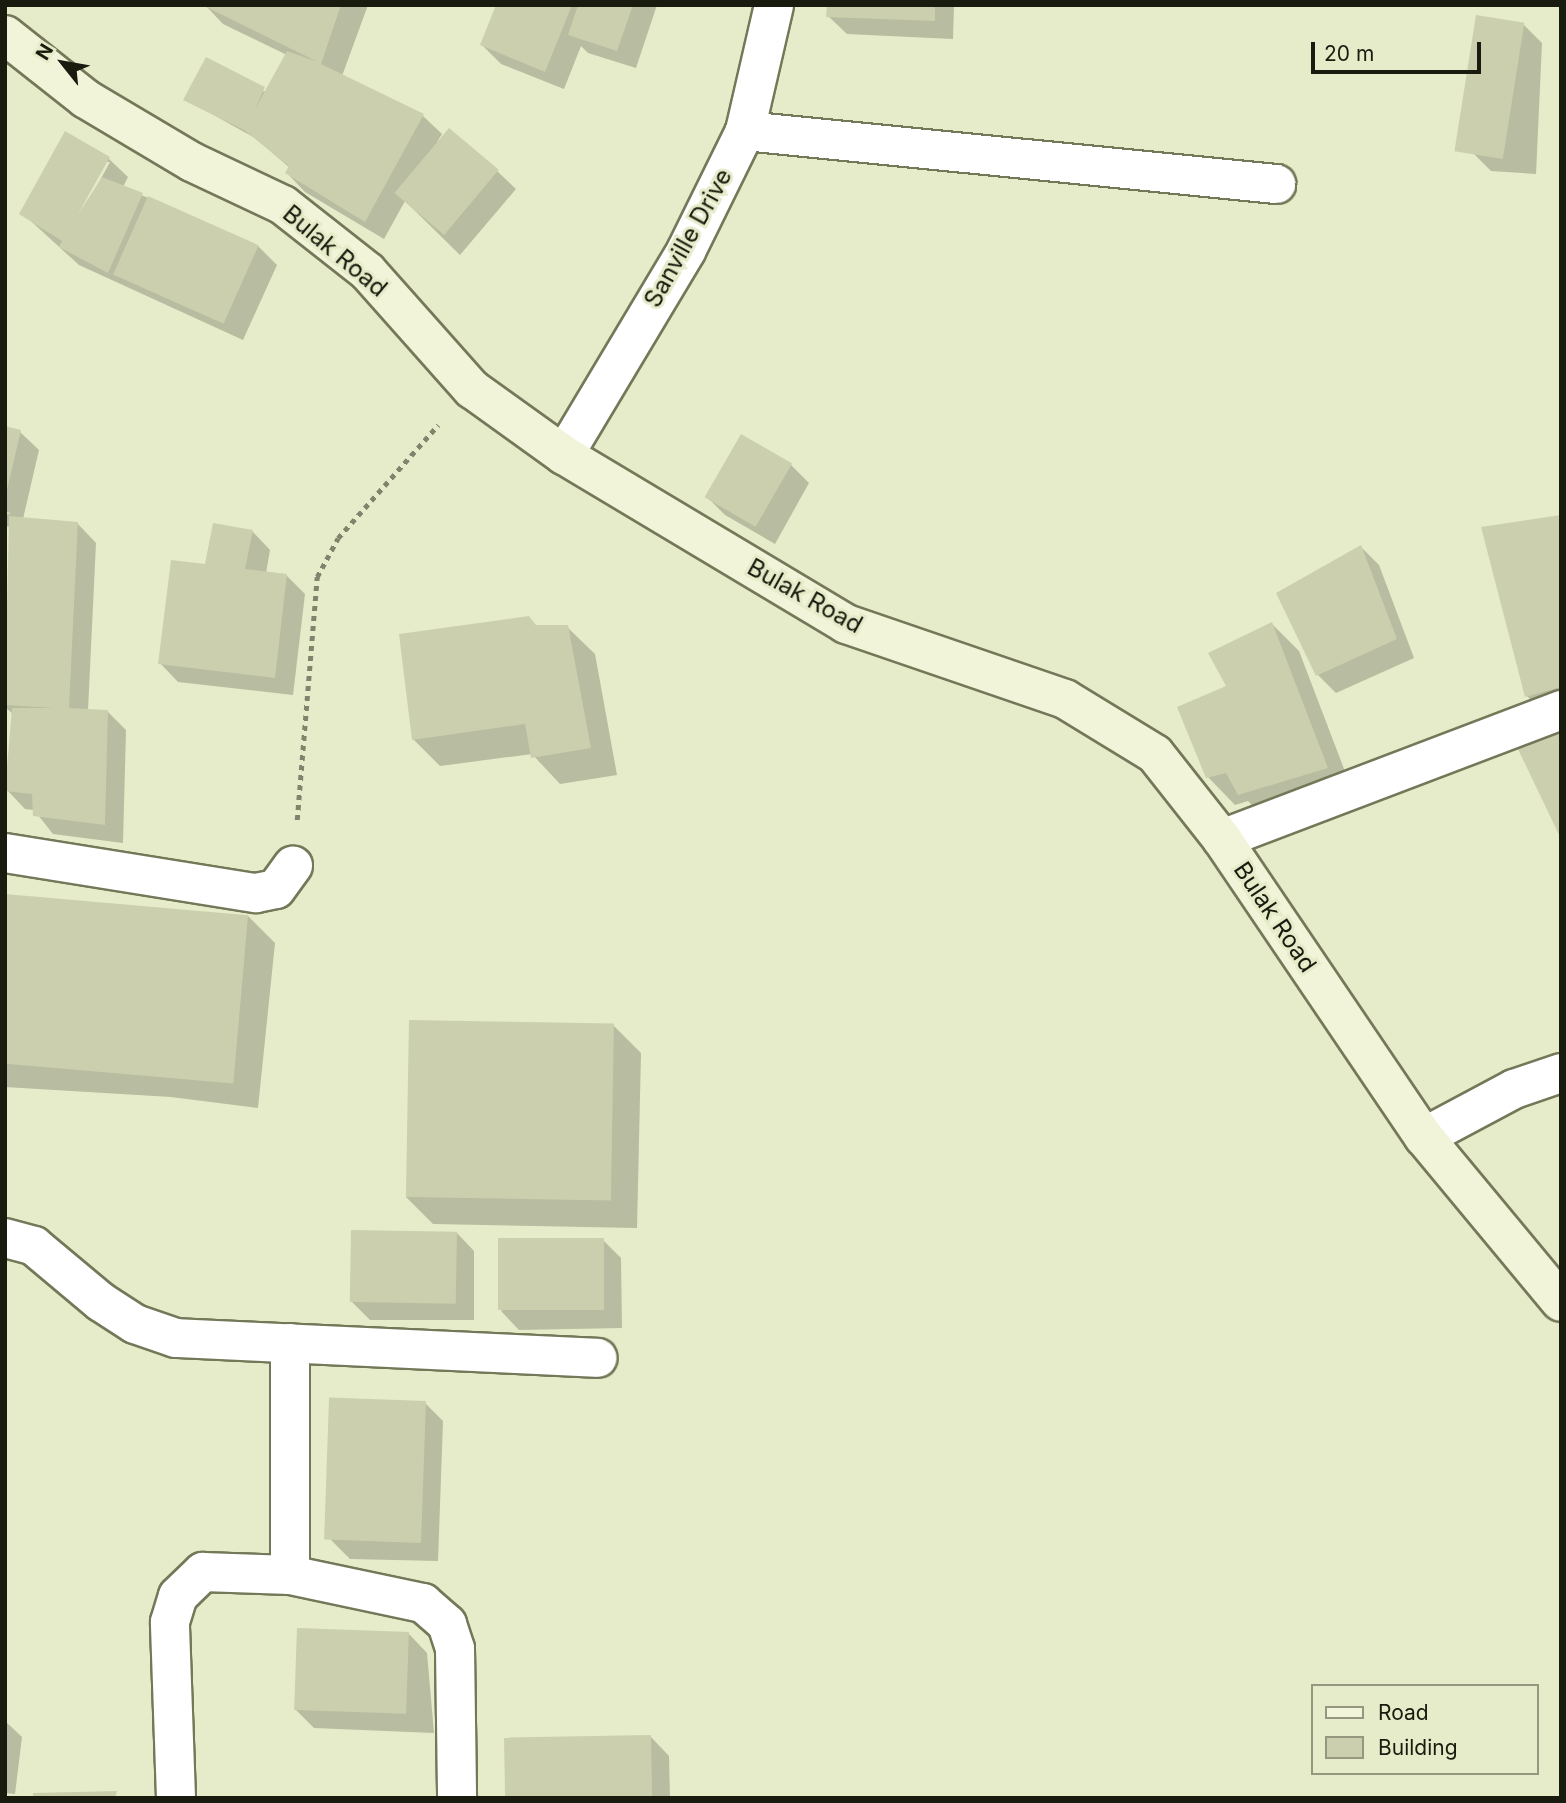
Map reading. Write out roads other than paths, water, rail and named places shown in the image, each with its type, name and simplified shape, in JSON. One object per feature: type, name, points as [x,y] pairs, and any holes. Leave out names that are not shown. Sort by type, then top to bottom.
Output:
[{"type":"street","name":"Sanville Drive","points":[[564,455],[685,251],[746,131],[774,5]]},
{"type":"street","name":"Bulak Road","points":[[5,35],[98,106],[192,162],[284,205],[368,272],[472,389],[564,455],[845,624],[1065,699],[1155,754],[1222,839],[1424,1138],[1561,1302]]},
{"type":"street","points":[[746,131],[1276,184]]},
{"type":"street","points":[[1222,839],[1561,710]]},
{"type":"street","points":[[5,853],[256,893],[276,889],[293,866]]},
{"type":"street","points":[[1424,1138],[1514,1089],[1561,1073]]},
{"type":"street","points":[[5,1238],[34,1246],[101,1302],[135,1324],[176,1338],[598,1359]]},
{"type":"street","points":[[290,1343],[290,1575]]},
{"type":"street","points":[[176,1798],[170,1622],[178,1596],[203,1573],[290,1575],[422,1603],[447,1624],[455,1649],[457,1798]]}]
